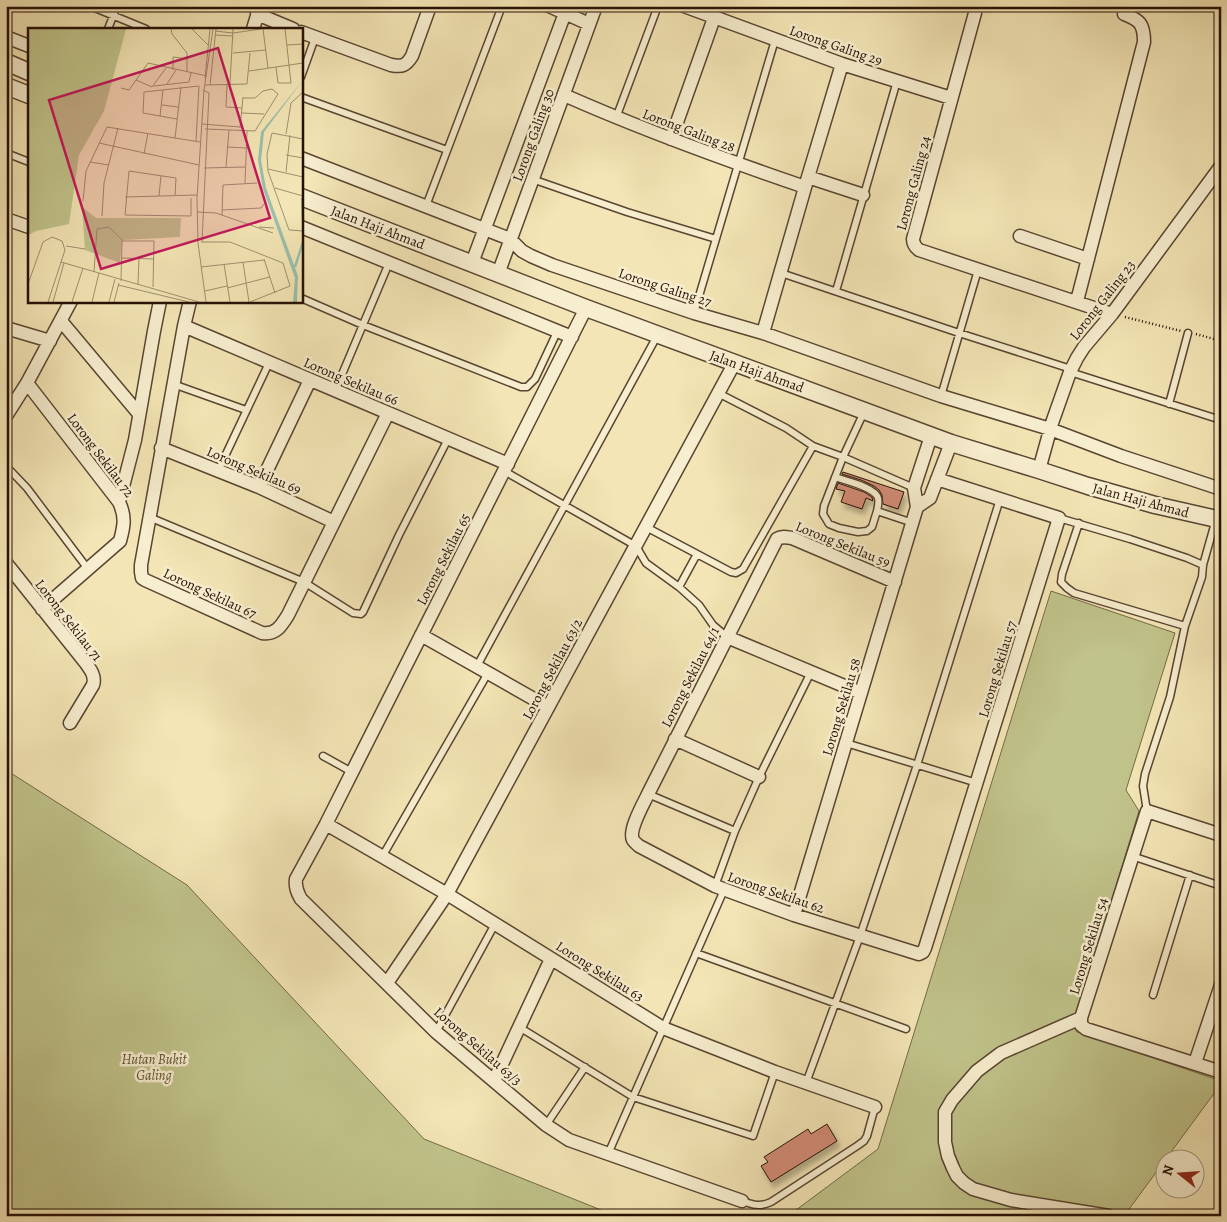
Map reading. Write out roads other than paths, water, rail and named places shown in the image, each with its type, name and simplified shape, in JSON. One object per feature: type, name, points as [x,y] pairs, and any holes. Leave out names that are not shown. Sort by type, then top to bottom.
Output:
[{"type":"street","points":[[302,32],[391,65],[403,65],[408,63],[412,56],[430,6]]},
{"type":"street","points":[[549,6],[589,24]]},
{"type":"street","name":"Lorong Galing 30","points":[[498,274],[596,6]]},
{"type":"street","name":"Lorong Galing 29","points":[[684,6],[842,64],[951,98]]},
{"type":"street","points":[[253,28],[258,10],[291,28]]},
{"type":"street","name":"Lorong Galing 30","points":[[472,263],[565,13]]},
{"type":"street","name":"Lorong Galing 24","points":[[974,13],[913,243],[920,250],[1112,314]]},
{"type":"street","points":[[1077,301],[1144,42],[1144,31],[1141,24],[1134,18],[1124,14]]},
{"type":"street","points":[[671,139],[714,18]]},
{"type":"street","points":[[6,37],[28,46]]},
{"type":"street","points":[[6,62],[28,72]]},
{"type":"street","points":[[842,64],[764,333],[941,396],[1050,429],[1130,459],[1221,489]]},
{"type":"street","points":[[6,86],[28,95]]},
{"type":"street","name":"Lorong Galing 28","points":[[564,95],[616,118],[739,164],[864,195]]},
{"type":"street","name":"Lorong Galing 27","points":[[302,158],[510,239],[522,251],[545,262],[694,313],[764,333]]},
{"type":"street","name":"Lorong Galing 23","points":[[1040,470],[1050,429],[1070,370],[1084,347],[1112,314],[1221,166]]},
{"type":"street","name":"Jalan Haji Ahmad","points":[[302,197],[586,308],[931,436],[1088,486],[1155,505],[1218,519]]},
{"type":"street","points":[[8,224],[28,227]]},
{"type":"street","points":[[302,227],[572,337]]},
{"type":"street","points":[[1020,236],[1088,259]]},
{"type":"street","points":[[6,416],[27,383],[70,302]]},
{"type":"street","points":[[120,502],[135,440],[160,302]]},
{"type":"street","name":"Lorong Sekilau 67","points":[[190,302],[149,517],[141,565],[142,578],[262,633],[273,633],[281,626],[388,413]]},
{"type":"street","name":"Lorong Sekilau 65","points":[[326,824],[586,308]]},
{"type":"street","points":[[61,321],[139,414]]},
{"type":"street","name":"Lorong Sekilau 66","points":[[184,326],[448,439],[506,468]]},
{"type":"street","points":[[6,328],[50,341]]},
{"type":"street","name":"Lorong Sekilau 63/2","points":[[387,983],[447,894],[734,364]]},
{"type":"street","points":[[259,487],[310,380]]},
{"type":"street","name":"Lorong Sekilau 72","points":[[27,383],[120,502],[124,513],[124,528],[120,541],[42,609]]},
{"type":"street","name":"Lorong Sekilau 58","points":[[794,915],[917,507],[914,488],[931,436]]},
{"type":"street","name":"Lorong Sekilau 58","points":[[917,507],[930,498],[951,443]]},
{"type":"street","name":"Lorong Sekilau 69","points":[[162,448],[259,487],[334,522]]},
{"type":"street","points":[[937,479],[1060,518]]},
{"type":"street","name":"Lorong Sekilau 57","points":[[922,952],[1060,518]]},
{"type":"street","name":"Lorong Sekilau 59","points":[[780,537],[792,538],[895,582]]},
{"type":"street","name":"Lorong Sekilau 64/1","points":[[632,834],[633,826],[675,739],[777,539],[780,537]]},
{"type":"street","name":"Lorong Sekilau 71","points":[[6,563],[94,675],[93,685],[70,723]]},
{"type":"street","points":[[421,635],[548,707]]},
{"type":"street","points":[[727,637],[861,693]]},
{"type":"street","points":[[675,739],[760,777]]},
{"type":"street","points":[[1147,811],[1221,835]]},
{"type":"street","name":"Lorong Sekilau 54","points":[[1081,1018],[1147,811]]},
{"type":"street","name":"Lorong Sekilau 63","points":[[326,824],[447,894],[663,1028],[775,1072],[875,1107]]},
{"type":"street","name":"Lorong Sekilau 63/3","points":[[326,824],[296,879],[296,891],[301,899],[436,1032],[546,1125],[569,1140],[742,1201]]},
{"type":"street","name":"Lorong Sekilau 62","points":[[632,834],[633,840],[639,846],[719,888],[794,915],[913,953],[919,954],[922,952]]},
{"type":"street","points":[[494,1081],[551,959]]},
{"type":"street","points":[[1195,1062],[1221,985]]},
{"type":"street","points":[[1109,1216],[1011,1200],[973,1189],[964,1183],[957,1176],[953,1168],[945,1142],[945,1112],[952,1100],[977,1071],[1001,1053],[1081,1018],[1081,1025],[1086,1029],[1195,1062],[1221,1072]]},
{"type":"lane","points":[[90,6],[143,28]]},
{"type":"lane","points":[[108,28],[117,6]]},
{"type":"lane","points":[[426,206],[502,6]]},
{"type":"lane","points":[[616,118],[658,6]]},
{"type":"lane","points":[[302,74],[315,38]]},
{"type":"lane","points":[[694,313],[775,40]]},
{"type":"lane","points":[[836,291],[897,81]]},
{"type":"lane","points":[[302,97],[447,150]]},
{"type":"lane","points":[[6,153],[28,162]]},
{"type":"lane","points":[[532,179],[627,212],[716,239]]},
{"type":"lane","points":[[335,391],[389,263]]},
{"type":"lane","points":[[941,396],[978,270]]},
{"type":"lane","points":[[781,273],[1221,420]]},
{"type":"lane","points":[[302,298],[363,325],[521,387],[527,387],[535,379],[557,332]]},
{"type":"lane","points":[[1169,404],[1188,333]]},
{"type":"lane","points":[[382,857],[482,669],[564,505],[658,334]]},
{"type":"lane","points":[[218,471],[269,363]]},
{"type":"lane","points":[[173,384],[246,410]]},
{"type":"lane","points":[[718,393],[786,428],[813,446],[914,488]]},
{"type":"lane","points":[[835,477],[864,486],[878,496],[879,501],[872,527],[867,531],[858,532],[839,528],[829,524],[823,514],[824,506],[835,477],[864,411]]},
{"type":"lane","points":[[149,517],[304,582],[353,613],[360,614],[363,612],[448,439]]},
{"type":"lane","points":[[646,527],[731,572],[743,569],[813,446]]},
{"type":"lane","points":[[6,466],[27,488],[88,568]]},
{"type":"lane","points":[[506,468],[564,505],[636,546],[646,563],[679,587],[699,605],[713,626],[727,637]]},
{"type":"lane","points":[[806,1083],[860,936],[1000,499]]},
{"type":"lane","points":[[877,511],[912,523]]},
{"type":"lane","points":[[1060,518],[1187,558],[1203,565]]},
{"type":"lane","points":[[1147,811],[1143,786],[1145,774],[1170,697],[1185,626],[1202,577],[1203,565],[1218,519]]},
{"type":"lane","points":[[1079,523],[1062,574],[1061,582],[1067,588],[1074,593],[1185,626]]},
{"type":"lane","points":[[679,587],[697,554]]},
{"type":"lane","points":[[608,1154],[696,953],[719,888],[735,831],[811,672]]},
{"type":"lane","points":[[846,743],[977,783]]},
{"type":"lane","points":[[323,756],[352,772]]},
{"type":"lane","points":[[648,794],[735,831]]},
{"type":"lane","points":[[1132,856],[1221,886]]},
{"type":"lane","points":[[1153,995],[1190,876]]},
{"type":"lane","points":[[436,1032],[495,924]]},
{"type":"lane","points":[[696,953],[906,1029]]},
{"type":"lane","points":[[519,1027],[633,1097],[753,1136],[775,1072]]},
{"type":"lane","points":[[546,1125],[585,1066]]},
{"type":"lane","points":[[742,1201],[756,1206],[765,1205],[858,1146],[867,1136],[875,1107]]},
{"type":"park label","name":"Hutan Bukit Galing","points":[[154,1068]]}]
